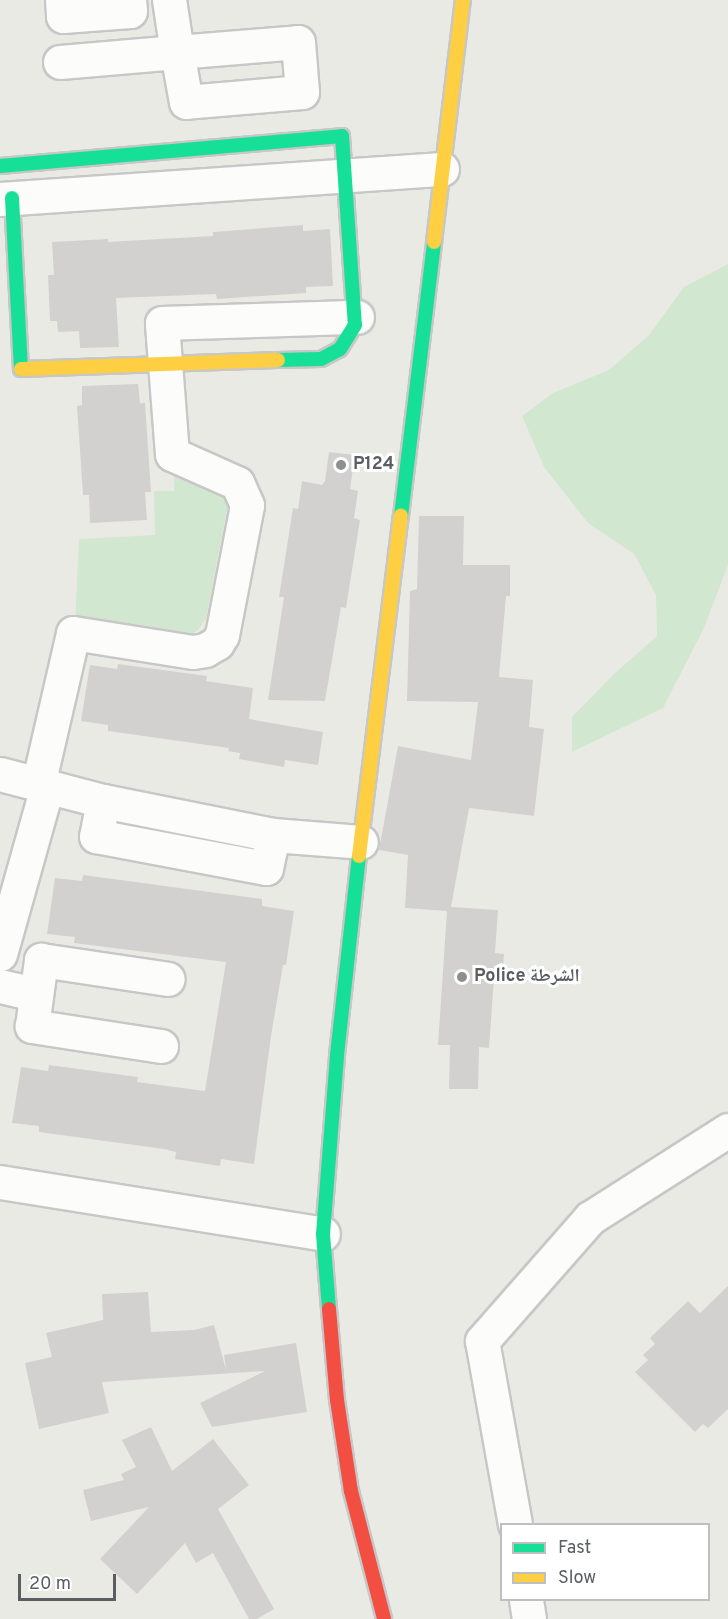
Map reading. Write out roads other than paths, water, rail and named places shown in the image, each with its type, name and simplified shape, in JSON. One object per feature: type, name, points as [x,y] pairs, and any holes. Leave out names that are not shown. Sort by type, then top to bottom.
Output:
[{"type":"street","points":[[62,0],[63,16],[113,4],[113,58]]},
{"type":"street","points":[[60,63],[177,52],[169,0]]},
{"type":"street","points":[[384,1619],[351,1491],[337,1400],[323,1234],[337,1056],[361,842],[463,0]]},
{"type":"street","points":[[0,166],[342,136],[357,317],[162,323],[172,454],[237,483],[247,505],[222,635],[217,643],[205,650],[193,652],[73,633],[42,786],[1,948]]},
{"type":"street","points":[[165,364],[21,369],[6,198],[442,169]]},
{"type":"street","points":[[0,774],[103,801],[273,835],[361,842]]},
{"type":"street","points":[[162,1046],[32,1026],[41,960],[168,979]]},
{"type":"street","points":[[0,986],[36,994]]},
{"type":"street","points":[[515,1523],[482,1341],[590,1218],[728,1130]]},
{"type":"street","points":[[0,1182],[323,1234]]},
{"type":"street","points":[[526,1601],[530,1619]]},
{"type":"place","name":"P124","points":[[341,465]]},
{"type":"place","name":"Police الشرطة","points":[[462,977]]}]
